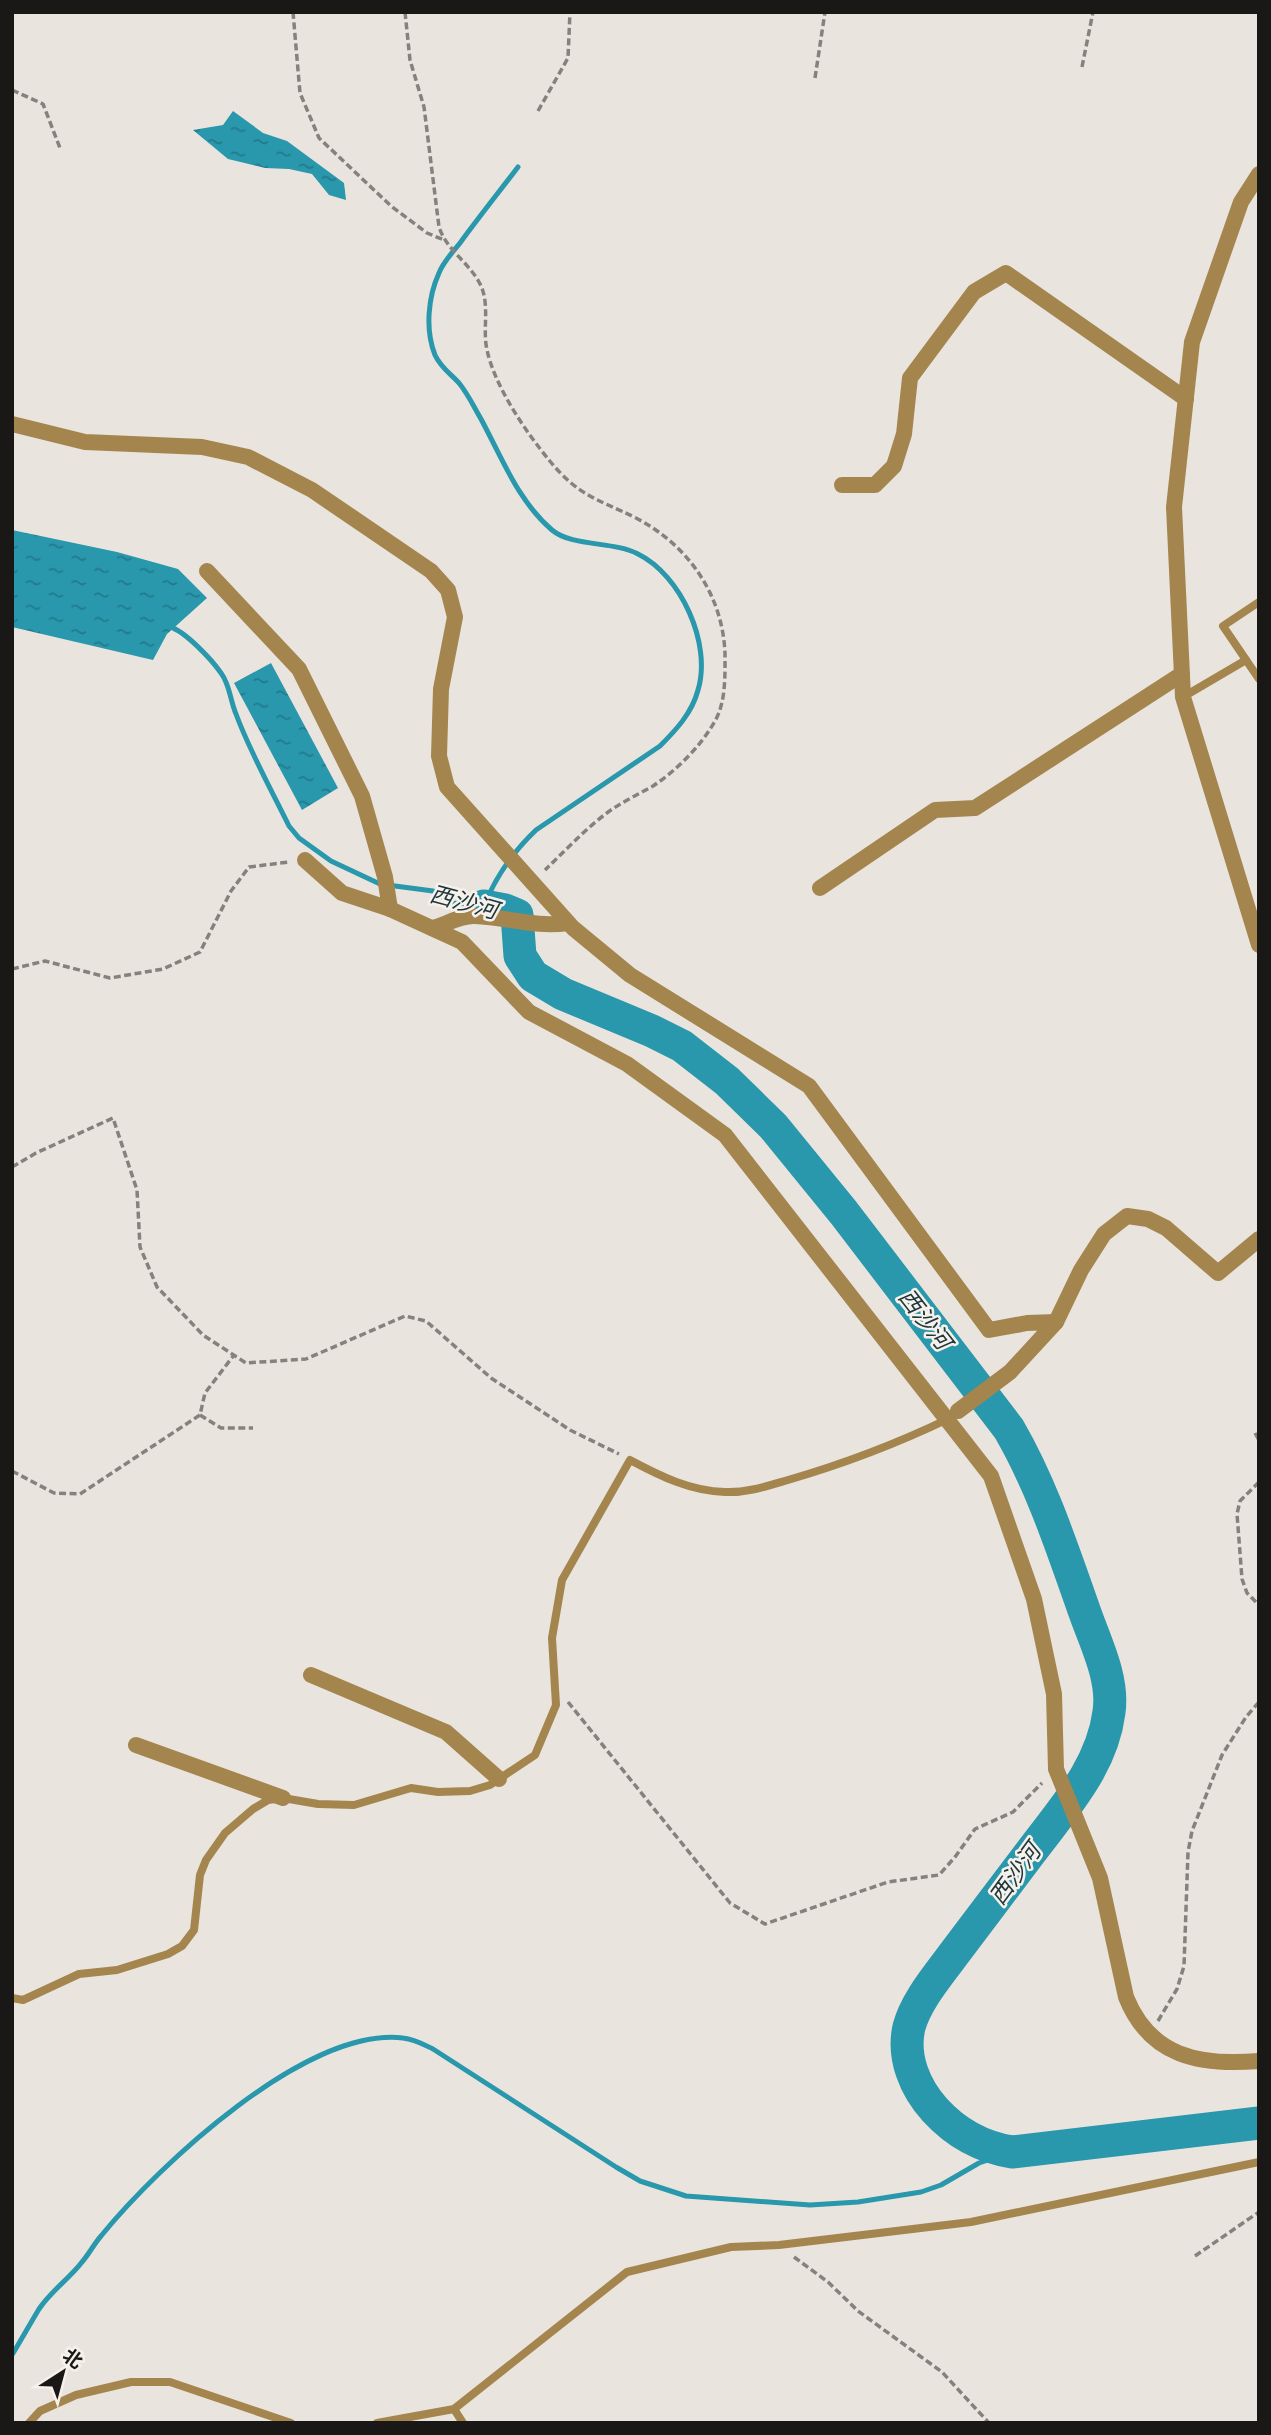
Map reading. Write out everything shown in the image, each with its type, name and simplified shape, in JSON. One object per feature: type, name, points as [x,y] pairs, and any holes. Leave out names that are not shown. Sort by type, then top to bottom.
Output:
[{"type":"street","points":[[1259,174],[1241,202],[1192,342],[1174,507],[1183,697],[1259,945]]},
{"type":"street","points":[[842,485],[876,485],[894,466],[904,434],[910,378],[974,292],[1006,273],[1186,399]]},
{"type":"street","points":[[12,424],[85,442],[202,447],[248,457],[312,490],[431,571],[447,590],[455,617],[441,689],[439,756],[447,787],[568,923],[630,975],[808,1086],[989,1330],[1027,1323],[1056,1322]]},
{"type":"street","points":[[207,571],[299,668],[362,796],[385,877],[390,909]]},
{"type":"street","points":[[820,888],[935,810],[975,808],[1182,674]]},
{"type":"street","points":[[305,860],[342,893],[390,909],[462,942],[529,1012],[627,1064],[725,1135],[953,1415],[991,1476],[1034,1599],[1054,1694],[1056,1769],[1086,1838],[1110,1913],[1126,1997],[1150,2035],[1169,2050],[1192,2059],[1223,2063],[1259,2061]]},
{"type":"street","points":[[432,928],[471,915],[552,926],[568,923]]},
{"type":"street","points":[[953,1415],[1010,1372],[1056,1322],[1104,1234],[1127,1216],[1148,1219],[1166,1228],[1218,1273],[1259,1239]]},
{"type":"street","points":[[311,1675],[446,1732],[499,1779]]},
{"type":"street","points":[[136,1745],[283,1798]]},
{"type":"lane","points":[[1259,602],[1223,626],[1259,679]]},
{"type":"lane","points":[[1183,697],[1246,660]]},
{"type":"lane","points":[[12,1998],[23,2000],[79,1974],[117,1969],[168,1954],[182,1946],[194,1930],[200,1875],[215,1845],[238,1821],[268,1800],[283,1798],[318,1804],[354,1805],[411,1788],[438,1792],[470,1791],[490,1785],[535,1755],[556,1704],[552,1638],[562,1580],[630,1460],[686,1486],[723,1493],[745,1492],[823,1470],[875,1451],[953,1415]]},
{"type":"lane","points":[[377,2423],[454,2409],[627,2272],[732,2247],[779,2245],[971,2222],[1259,2162]]},
{"type":"lane","points":[[29,2423],[40,2411],[76,2395],[131,2382],[170,2382],[291,2423]]},
{"type":"lane","points":[[454,2409],[463,2423]]},
{"type":"path","points":[[293,12],[300,93],[319,138],[391,206],[427,233],[445,240]]},
{"type":"path","points":[[405,12],[410,60],[424,107],[439,227],[445,240],[479,282],[486,303],[485,341],[491,364],[510,402],[533,439],[560,472],[584,494],[651,527],[701,573],[710,589],[722,628],[725,667],[721,704],[714,722],[701,742],[671,773],[595,823],[533,882]]},
{"type":"path","points":[[538,111],[568,58],[570,12]]},
{"type":"path","points":[[815,78],[825,12]]},
{"type":"path","points":[[1082,67],[1093,12]]},
{"type":"path","points":[[12,90],[43,104],[60,148]]},
{"type":"path","points":[[12,969],[44,961],[110,978],[163,969],[200,952],[231,891],[249,867],[305,860]]},
{"type":"path","points":[[12,1167],[36,1153],[113,1118],[137,1190],[140,1247],[157,1287],[203,1335],[246,1363],[306,1359],[405,1316],[426,1321],[491,1378],[570,1430],[630,1460]]},
{"type":"path","points":[[12,1471],[54,1493],[80,1494],[200,1415],[205,1394],[234,1355]]},
{"type":"path","points":[[200,1415],[221,1428],[253,1428]]},
{"type":"path","points":[[1255,1433],[1259,1440]]},
{"type":"path","points":[[1259,1482],[1240,1501],[1237,1514],[1242,1579],[1247,1593],[1259,1605]]},
{"type":"path","points":[[555,1686],[730,1903],[765,1924],[888,1882],[939,1875],[975,1829],[1013,1812],[1056,1769]]},
{"type":"path","points":[[1150,2035],[1177,1989],[1184,1966],[1188,1852],[1192,1831],[1222,1755],[1259,1702]]},
{"type":"path","points":[[1195,2256],[1259,2211]]},
{"type":"path","points":[[779,2245],[828,2281],[858,2311],[942,2372],[989,2423]]},
{"type":"water","points":[[233,111],[263,133],[287,141],[344,183],[346,200],[329,195],[312,174],[265,168],[228,159],[193,130],[223,125]]},
{"type":"water","points":[[12,530],[117,552],[178,569],[207,598],[167,634],[153,660],[12,627]]},
{"type":"water","points":[[271,663],[338,788],[302,810],[234,683]]},
{"type":"waterway","points":[[170,627],[198,647],[224,678],[254,756],[289,826],[299,838],[331,861],[380,884],[433,891],[453,903],[484,906],[506,865],[536,830],[660,746],[683,721],[698,690],[701,652],[697,632],[680,594],[653,564],[638,554],[617,547],[570,539],[552,530],[540,519],[520,492],[468,396],[440,363],[432,345],[430,303],[441,269],[518,167]]},
{"type":"waterway","name":"西沙河","points":[[484,906],[517,915],[520,956],[533,976],[563,994],[682,1046],[727,1081],[773,1126],[844,1213],[1009,1429],[1032,1473],[1059,1541],[1106,1673],[1110,1699],[1105,1732],[1098,1752],[1079,1787],[934,1981],[912,2017],[907,2050],[912,2072],[922,2092],[935,2110],[960,2132],[990,2147],[1012,2152],[1259,2123]]},
{"type":"waterway","points":[[12,2355],[39,2309],[77,2268],[98,2239],[196,2139],[237,2106],[280,2077],[323,2054],[365,2040],[403,2038],[426,2045],[640,2181],[686,2196],[810,2205],[858,2202],[921,2192],[941,2185],[979,2163],[1012,2152]]}]
